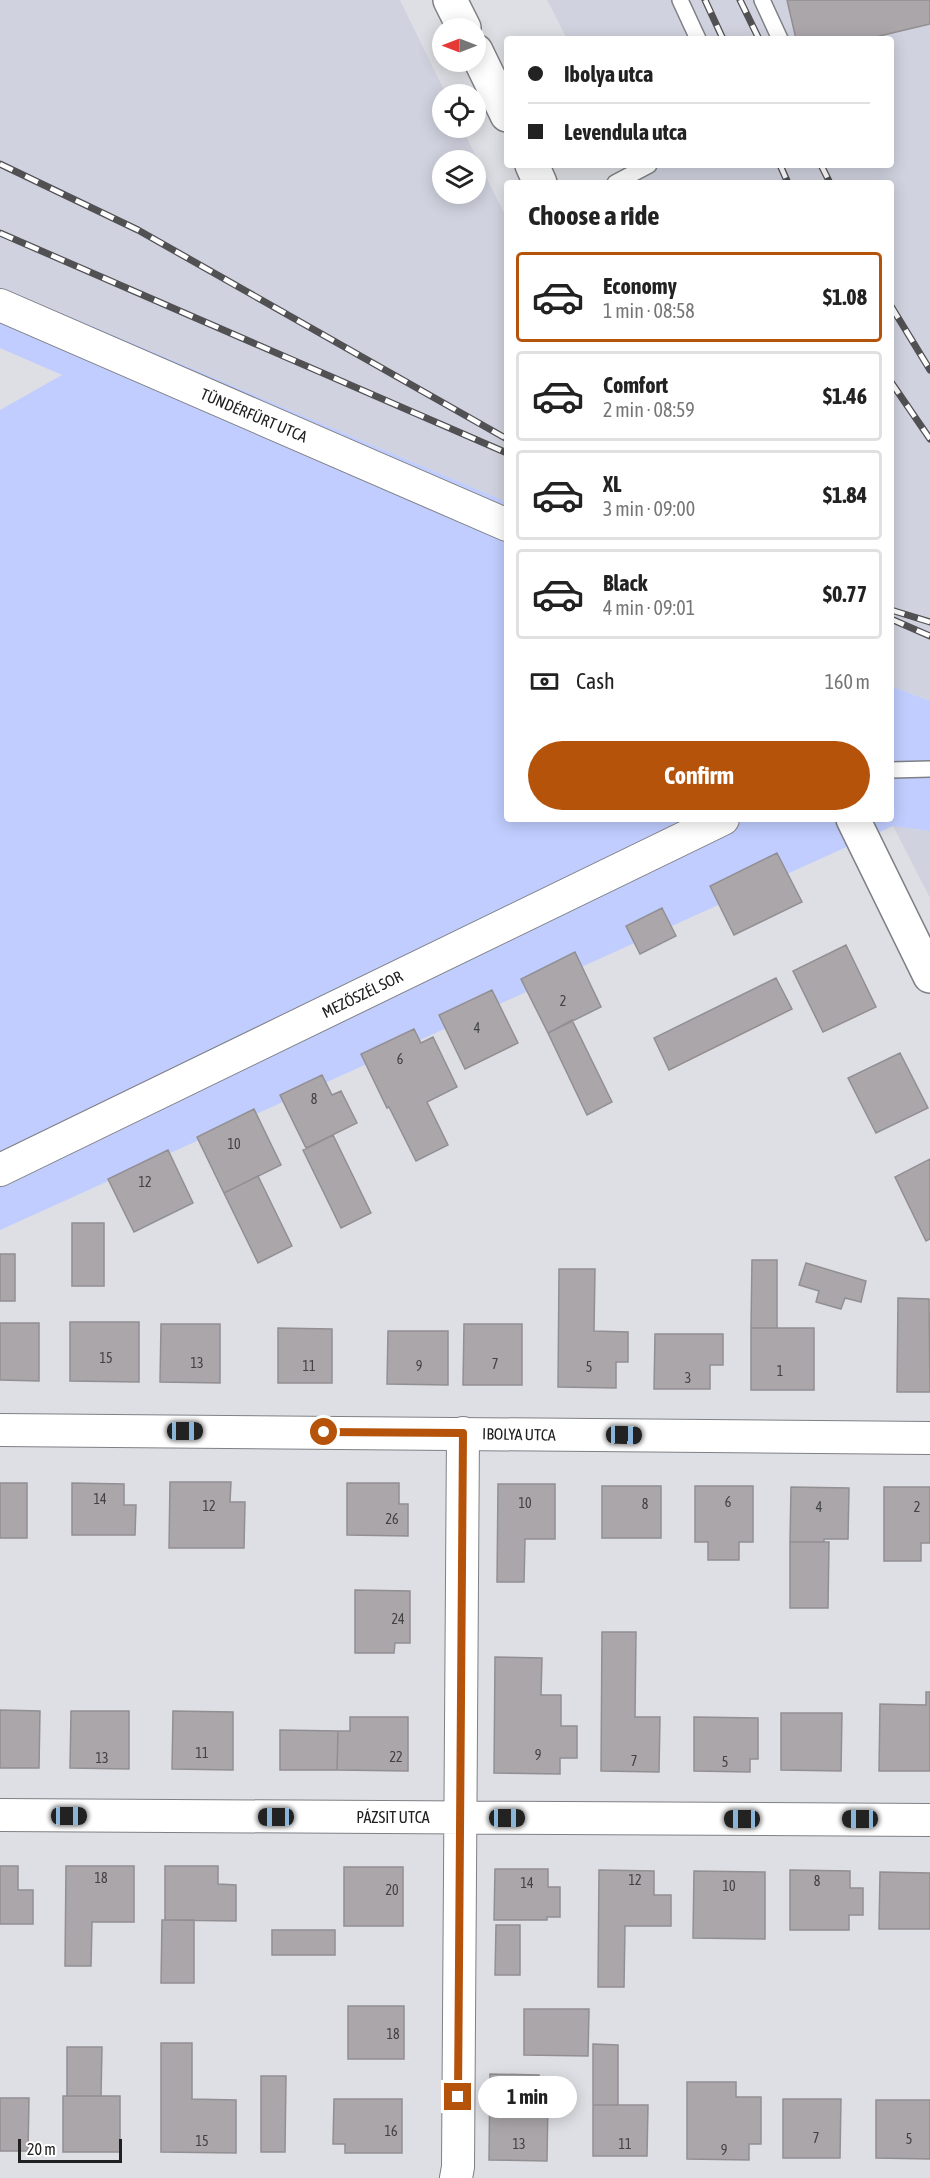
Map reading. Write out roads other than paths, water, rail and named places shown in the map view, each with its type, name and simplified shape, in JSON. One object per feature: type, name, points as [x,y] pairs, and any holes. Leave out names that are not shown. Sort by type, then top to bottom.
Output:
[{"type":"street","points":[[450,0],[460,18]]},
{"type":"street","points":[[486,72],[504,109]]},
{"type":"street","name":"TÜNDÉRFÜRT UTCA","points":[[0,306],[504,524]]},
{"type":"street","name":"MEZŐSZÉL SOR","points":[[0,1170],[717,822]]},
{"type":"street","points":[[854,822],[930,976]]},
{"type":"street","name":"IBOLYA UTCA","points":[[0,1430],[930,1438]]},
{"type":"street","points":[[456,2178],[458,2167],[463,1433]]},
{"type":"street","name":"PÁZSIT UTCA","points":[[0,1815],[930,1820]]},
{"type":"lane","points":[[680,0],[697,36]]},
{"type":"lane","points":[[762,0],[779,36]]},
{"type":"lane","points":[[621,180],[644,168]]},
{"type":"lane","points":[[894,770],[930,769]]},
{"type":"railway","points":[[705,0],[722,36]]},
{"type":"railway","points":[[740,0],[758,36]]},
{"type":"railway","points":[[0,164],[138,230],[504,437]]},
{"type":"railway","points":[[781,168],[787,180]]},
{"type":"railway","points":[[822,168],[828,180]]},
{"type":"railway","points":[[0,233],[504,452]]},
{"type":"railway","points":[[894,311],[930,370]]},
{"type":"railway","points":[[894,386],[930,439]]},
{"type":"railway","points":[[894,611],[930,622]]},
{"type":"railway","points":[[894,620],[930,636]]}]
